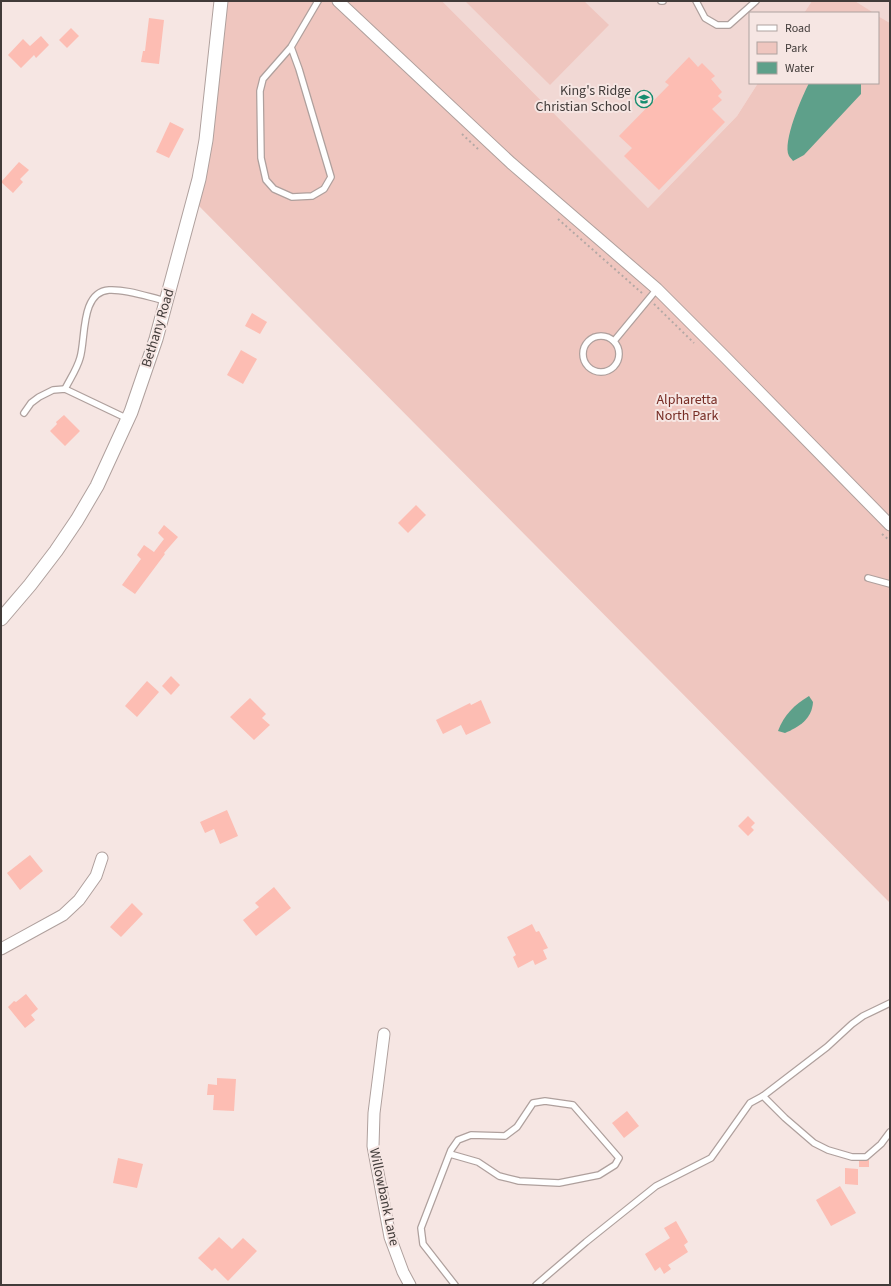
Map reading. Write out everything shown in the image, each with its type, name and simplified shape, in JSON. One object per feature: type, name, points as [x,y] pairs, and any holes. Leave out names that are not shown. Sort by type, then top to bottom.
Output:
[{"type":"street","name":"Bethany Road","points":[[1,619],[34,580],[77,520],[97,486],[128,419],[156,339],[192,207],[206,140],[221,1]]},
{"type":"street","points":[[338,1],[511,164],[657,289],[890,525]]},
{"type":"street","points":[[1,949],[64,915],[79,900],[96,876],[102,858]]},
{"type":"street","name":"Willowbank Lane","points":[[384,1034],[374,1113],[373,1146],[390,1237],[403,1272],[410,1285]]},
{"type":"lane","points":[[291,47],[331,177],[324,189],[312,196],[292,197],[274,189],[266,180],[261,158],[260,91],[263,79],[291,47],[318,1]]},
{"type":"lane","points":[[696,1],[705,18],[717,26],[728,25],[756,1]]},
{"type":"lane","points":[[614,341],[657,289]]},
{"type":"lane","points":[[65,389],[80,359],[86,316],[90,302],[98,293],[109,290],[167,301]]},
{"type":"lane","points":[[600,336],[605,336],[614,341],[620,354],[616,365],[606,372],[600,373],[588,368],[583,356],[583,350],[586,344],[590,340],[600,336]]},
{"type":"lane","points":[[24,413],[31,403],[39,397],[53,390],[65,389],[128,419]]},
{"type":"lane","points":[[868,578],[890,584]]},
{"type":"lane","points":[[536,1285],[586,1242],[656,1186],[711,1158],[750,1103],[763,1096],[827,1047],[863,1016],[890,1003]]},
{"type":"lane","points":[[763,1096],[785,1118],[814,1143],[828,1150],[852,1157],[866,1157],[881,1144],[890,1132]]},
{"type":"lane","points":[[450,1154],[478,1162],[499,1176],[519,1181],[559,1183],[599,1175],[615,1165],[619,1158],[573,1105],[545,1101],[533,1103],[517,1127],[506,1136],[471,1135],[458,1140],[450,1154],[421,1228],[423,1244],[455,1285]]},
{"type":"path","points":[[457,129],[480,150]]},
{"type":"path","points":[[554,216],[649,299],[699,347]]},
{"type":"path","points":[[877,528],[890,540]]},
{"type":"shaded area","name":"King's Ridge Christian School","points":[[442,1],[812,1],[805,12],[749,12],[749,84],[757,84],[737,116],[648,208]]},
{"type":"shaded area","points":[[855,1],[890,1],[890,23],[879,17],[879,12],[872,12]]},
{"type":"green space","name":"Alpharetta North Park","points":[[221,1],[442,1],[648,208],[737,116],[757,84],[879,84],[879,17],[890,23],[890,903],[195,202]]},
{"type":"green space","points":[[465,1],[584,1],[609,25],[550,85]]},
{"type":"green space","points":[[812,1],[855,1],[872,12],[805,12]]},
{"type":"water","points":[[809,84],[861,84],[861,94],[804,155],[793,161],[789,156],[788,141],[790,130]]},
{"type":"water","points":[[809,696],[813,702],[812,708],[804,722],[785,733],[778,731],[783,720],[790,711]]},
{"type":"building","points":[[149,18],[164,20],[159,64],[141,62],[143,51],[145,51]]},
{"type":"building","points":[[71,28],[79,36],[67,48],[59,40]]},
{"type":"building","points":[[41,36],[49,45],[36,58],[34,55],[21,68],[8,55],[23,39],[30,46]]},
{"type":"building","points":[[689,57],[698,67],[702,63],[715,76],[711,79],[722,92],[718,96],[722,100],[712,109],[725,122],[659,190],[624,156],[632,148],[619,136],[669,85],[665,82]]},
{"type":"building","points":[[170,122],[184,129],[169,158],[156,152]]},
{"type":"building","points":[[19,162],[29,170],[20,179],[23,182],[13,193],[1,182]]},
{"type":"building","points":[[252,313],[267,322],[260,334],[245,326]]},
{"type":"building","points":[[241,350],[257,359],[243,384],[227,375]]},
{"type":"building","points":[[64,415],[80,431],[65,446],[50,431],[57,424],[56,422]]},
{"type":"building","points":[[416,505],[426,515],[408,533],[398,523]]},
{"type":"building","points":[[164,525],[178,537],[164,553],[165,554],[135,594],[122,585],[141,559],[137,555],[144,545],[154,552],[164,539],[158,533]]},
{"type":"building","points":[[171,676],[180,685],[171,695],[162,686]]},
{"type":"building","points":[[147,681],[159,692],[137,717],[125,706]]},
{"type":"building","points":[[250,698],[266,714],[262,718],[270,725],[254,740],[230,717]]},
{"type":"building","points":[[481,700],[491,723],[466,735],[461,725],[443,734],[436,720],[470,703],[471,705]]},
{"type":"building","points":[[227,810],[238,836],[220,844],[214,829],[205,833],[200,822]]},
{"type":"building","points":[[748,816],[755,823],[751,827],[754,830],[748,836],[738,826]]},
{"type":"building","points":[[30,855],[43,871],[20,890],[7,873]]},
{"type":"building","points":[[274,887],[291,908],[256,936],[243,920],[259,907],[255,903]]},
{"type":"building","points":[[132,903],[143,914],[121,937],[110,927]]},
{"type":"building","points":[[532,924],[536,932],[539,931],[548,948],[543,950],[547,959],[535,965],[533,960],[518,968],[513,957],[516,955],[507,937]]},
{"type":"building","points":[[26,994],[38,1009],[31,1015],[35,1020],[25,1028],[8,1007],[14,1001],[16,1002]]},
{"type":"building","points":[[217,1078],[236,1079],[234,1111],[213,1110],[214,1095],[207,1095],[208,1084],[217,1085]]},
{"type":"building","points":[[627,1111],[639,1126],[624,1138],[612,1123]]},
{"type":"building","points":[[118,1158],[143,1164],[137,1188],[113,1183]]},
{"type":"building","points":[[869,1160],[869,1167],[859,1167],[859,1161]]},
{"type":"building","points":[[845,1168],[858,1169],[858,1185],[845,1184]]},
{"type":"building","points":[[840,1186],[856,1213],[831,1226],[816,1200]]},
{"type":"building","points":[[676,1221],[688,1242],[684,1245],[688,1252],[668,1265],[671,1269],[664,1274],[660,1267],[655,1271],[645,1254],[670,1238],[664,1228]]},
{"type":"building","points":[[219,1237],[232,1249],[243,1238],[257,1251],[228,1281],[215,1268],[212,1271],[198,1258]]},
{"type":"place","name":"King's Ridge Christian School","points":[[644,99]]}]
